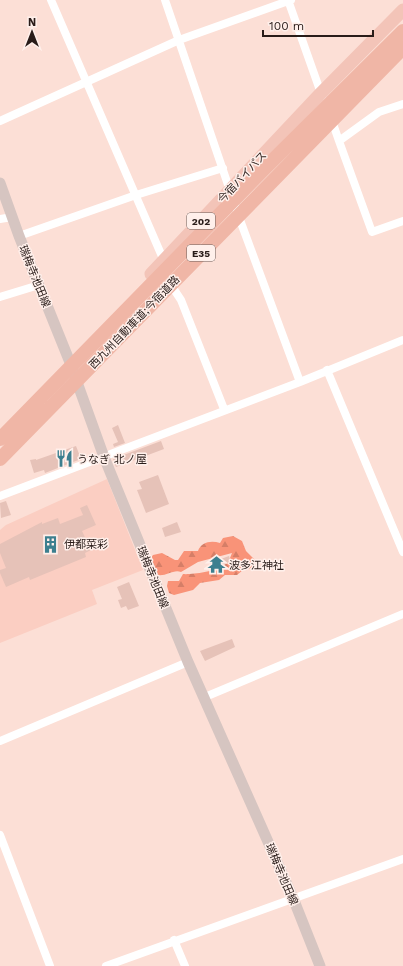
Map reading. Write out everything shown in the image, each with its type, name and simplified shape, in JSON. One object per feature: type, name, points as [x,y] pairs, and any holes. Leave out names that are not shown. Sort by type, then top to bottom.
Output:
[{"type":"highway","name":"今宿バイパス","points":[[0,434],[321,93],[403,10]]},
{"type":"highway","name":"西九州自動車道;今宿道路","points":[[0,439],[263,170],[403,31]]},
{"type":"highway","name":"西九州自動車道;今宿道路","points":[[0,459],[403,48]]},
{"type":"highway","name":"202","points":[[0,466],[172,288],[403,55]]},
{"type":"main road","name":"瑞梅寺池田線","points":[[0,183],[19,236],[69,360],[104,457],[188,662],[205,697],[293,898],[317,965]]},
{"type":"street","points":[[51,0],[164,261]]},
{"type":"street","points":[[165,0],[240,220],[300,382]]},
{"type":"street","points":[[0,121],[179,40],[289,0],[372,232],[403,221]]},
{"type":"street","points":[[339,141],[379,112],[403,104]]},
{"type":"street","points":[[19,236],[136,195],[223,168]]},
{"type":"street","points":[[0,219],[12,217]]},
{"type":"street","points":[[0,297],[39,285]]},
{"type":"street","points":[[172,288],[181,300],[224,410]]},
{"type":"street","points":[[0,496],[300,382],[403,340]]},
{"type":"street","points":[[327,370],[403,552]]},
{"type":"street","points":[[205,697],[403,614]]},
{"type":"street","points":[[0,741],[188,662]]},
{"type":"street","points":[[0,835],[50,966]]},
{"type":"street","points":[[106,966],[174,940],[403,859]]},
{"type":"street","points":[[174,940],[185,966]]},
{"type":"shaded area","name":"伊都菜彩","points":[[107,479],[143,570],[92,590],[97,604],[0,643],[0,530],[6,525]]},
{"type":"green space","points":[[233,536],[242,541],[246,551],[255,560],[252,568],[243,570],[237,575],[225,575],[219,580],[200,583],[193,590],[174,595],[169,593],[167,586],[168,581],[179,581],[183,574],[191,574],[220,568],[228,563],[232,553],[198,562],[181,572],[175,571],[163,575],[157,575],[150,559],[153,555],[162,553],[175,560],[178,560],[184,551],[198,551],[201,546],[207,542],[220,543],[223,538]]},
{"type":"building","points":[[118,425],[125,443],[114,447],[113,444],[118,442],[112,428]]},
{"type":"building","points":[[161,441],[164,449],[116,467],[113,459]]},
{"type":"building","points":[[76,446],[81,459],[45,473],[44,470],[34,473],[30,460],[36,460]]},
{"type":"building","points":[[158,475],[169,504],[146,513],[137,490],[142,489],[139,482]]},
{"type":"building","points":[[6,501],[11,515],[1,518],[0,503]]},
{"type":"building","name":"伊都菜彩","points":[[87,505],[96,525],[82,531],[91,550],[85,553],[86,557],[30,580],[29,577],[6,587],[0,573],[0,570],[6,568],[0,553],[0,544],[42,522],[42,524],[58,518],[60,524],[83,515],[80,508]]},
{"type":"building","points":[[177,522],[181,532],[165,537],[162,528]]},
{"type":"building","points":[[229,556],[231,562],[212,569],[210,563]]},
{"type":"building","points":[[129,582],[139,606],[128,610],[126,606],[121,608],[118,600],[122,599],[117,587]]},
{"type":"building","points":[[232,639],[235,647],[205,661],[200,651]]},
{"type":"place","name":"うなぎ 北ノ屋","points":[[64,459]]},
{"type":"place","name":"伊都菜彩","points":[[51,544]]},
{"type":"place","name":"波多江神社","points":[[216,565]]}]
